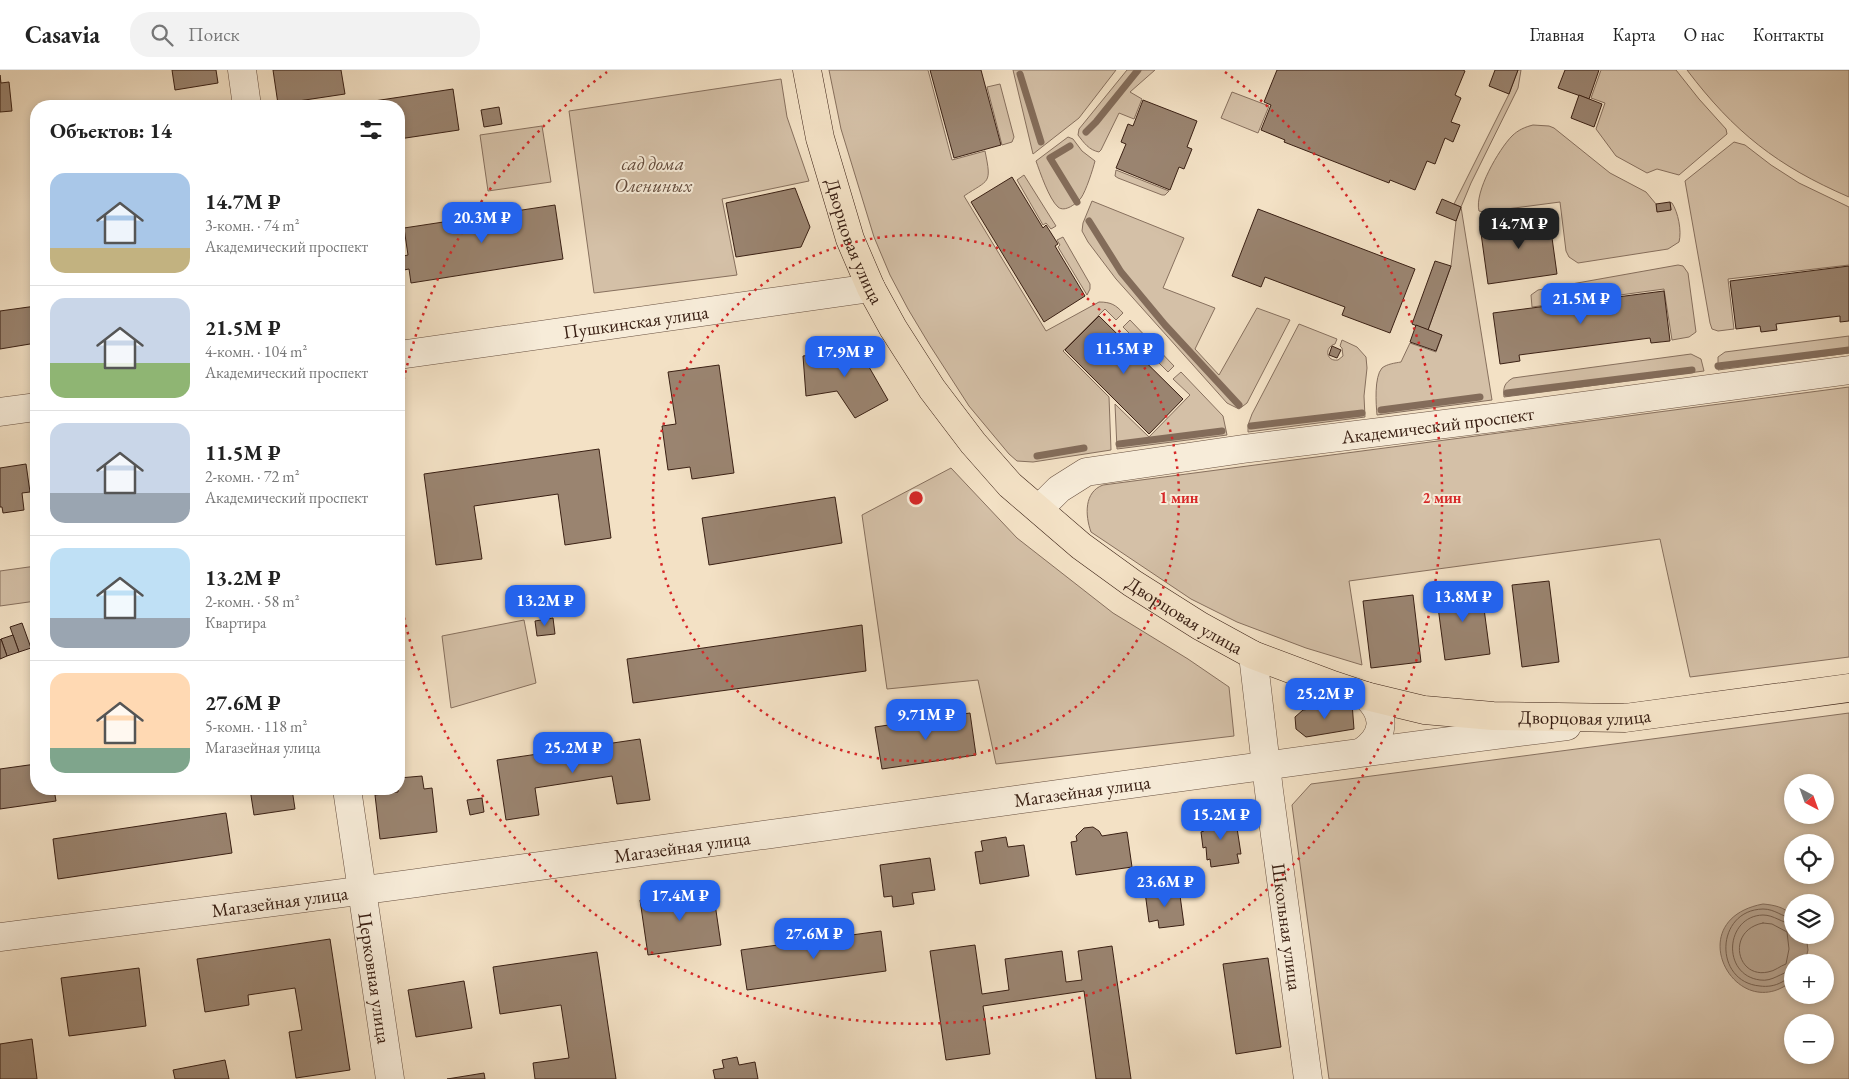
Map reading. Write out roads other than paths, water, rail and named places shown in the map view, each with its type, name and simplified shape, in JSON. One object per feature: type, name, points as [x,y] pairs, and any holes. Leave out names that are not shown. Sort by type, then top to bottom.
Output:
[{"type":"main road","name":"Дворцовая улица","points":[[807,70],[814,116],[850,239],[871,288],[893,328],[932,389],[973,443],[1010,485],[1071,538],[1132,583],[1200,626],[1253,655],[1366,696],[1424,710],[1493,716],[1625,718],[1849,688]]},
{"type":"street","points":[[242,70],[246,100]]},
{"type":"street","name":"Пушкинская улица","points":[[405,354],[871,288]]},
{"type":"street","name":"Академический проспект","points":[[1039,509],[1059,489],[1086,472],[1243,449],[1501,417],[1849,370]]},
{"type":"street","points":[[0,412],[30,408]]},
{"type":"street","name":"Школьная улица","points":[[1253,655],[1308,1079]]},
{"type":"street","points":[[1362,752],[1371,746],[1378,736],[1381,725],[1380,713],[1374,703],[1366,696]]},
{"type":"street","name":"Магазейная улица","points":[[0,937],[362,890],[1266,765],[1625,718]]},
{"type":"street","name":"Церковная улица","points":[[348,795],[390,1079]]},
{"type":"water","points":[[1763,904],[1784,909],[1784,944],[1807,944],[1807,954],[1784,954],[1784,985],[1771,992],[1752,991],[1736,981],[1725,966],[1720,948],[1724,929],[1738,914]]},
{"type":"waterway","points":[[1086,132],[1138,70]]},
{"type":"waterway","points":[[1020,74],[1041,142]]},
{"type":"waterway","points":[[1070,146],[1050,158],[1077,202]]},
{"type":"waterway","points":[[1089,221],[1121,272],[1165,325],[1239,405]]},
{"type":"waterway","points":[[1718,366],[1849,350]]},
{"type":"waterway","points":[[1507,393],[1692,370]]},
{"type":"waterway","points":[[1381,410],[1480,397]]},
{"type":"waterway","points":[[1251,426],[1362,413]]},
{"type":"waterway","points":[[1119,444],[1222,431]]},
{"type":"waterway","points":[[1037,456],[1084,448]]},
{"type":"park label","name":"сад дома Олениных","points":[[653,174]]}]
